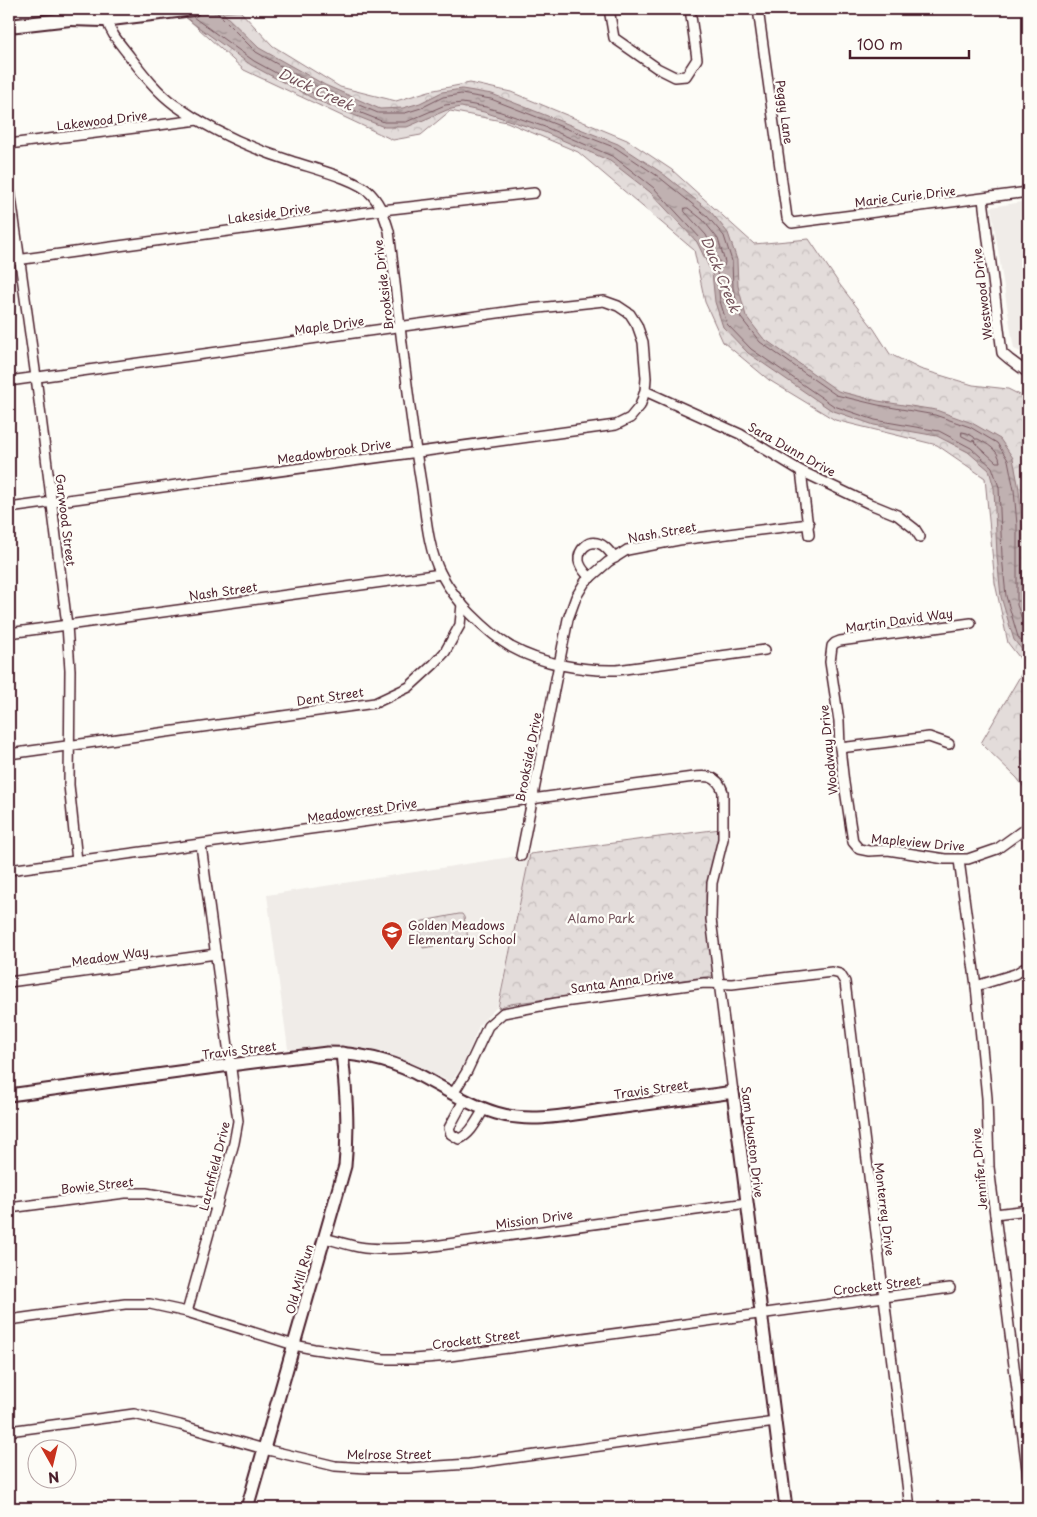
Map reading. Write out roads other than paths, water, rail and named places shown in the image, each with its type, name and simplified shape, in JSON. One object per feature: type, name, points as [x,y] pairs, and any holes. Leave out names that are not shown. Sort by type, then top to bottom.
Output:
[{"type":"main road","points":[[9,26],[108,14],[168,12],[193,9]]},
{"type":"street","points":[[609,9],[614,38],[657,68],[675,77],[686,76],[697,59],[690,9]]},
{"type":"street","name":"Peggy Lane","points":[[758,9],[787,218]]},
{"type":"street","name":"Brookside Drive","points":[[108,14],[113,35],[157,89],[174,105],[230,138],[268,154],[358,184],[371,193],[382,210],[389,231],[416,453],[431,549],[441,574],[462,604]]},
{"type":"street","name":"Lakewood Drive","points":[[9,144],[198,120]]},
{"type":"street","name":"Garwood Street","points":[[9,183],[36,377],[67,625],[70,670],[69,785],[77,861]]},
{"type":"street","name":"Lakeside Drive","points":[[9,261],[382,210],[534,192]]},
{"type":"street","name":"Marie Curie Drive","points":[[787,218],[792,223],[1028,192]]},
{"type":"street","name":"Westwood Drive","points":[[983,199],[1002,353],[1028,372]]},
{"type":"street","name":"Maple Drive","points":[[9,381],[520,310],[604,301],[618,306],[630,314],[638,325],[643,342],[645,390]]},
{"type":"street","name":"Meadowbrook Drive","points":[[9,508],[616,425],[630,418],[640,406],[645,390]]},
{"type":"street","name":"Sara Dunn Drive","points":[[645,390],[740,434],[801,471],[897,515],[915,529],[920,538]]},
{"type":"street","points":[[801,471],[809,535]]},
{"type":"street","name":"Nash Street","points":[[559,664],[568,619],[576,597],[585,582],[627,550],[679,540],[809,524]]},
{"type":"street","points":[[590,578],[581,567],[579,561],[580,552],[584,546],[590,543],[597,543],[602,545],[615,558]]},
{"type":"street","name":"Nash Street","points":[[9,633],[441,574]]},
{"type":"street","points":[[462,604],[484,627],[512,647],[535,657],[559,664],[596,670],[617,670],[765,650]]},
{"type":"street","name":"Dent Street","points":[[9,754],[375,703],[409,687],[445,652],[460,625],[462,604]]},
{"type":"street","name":"Martin David Way","points":[[832,646],[840,641],[971,623]]},
{"type":"street","name":"Woodway Drive","points":[[832,646],[830,662],[839,721],[844,783],[853,842],[859,849]]},
{"type":"street","name":"Brookside Drive","points":[[521,856],[559,664]]},
{"type":"street","points":[[840,748],[929,737],[949,744]]},
{"type":"street","name":"Meadowcrest Drive","points":[[9,870],[686,778],[706,776],[718,781]]},
{"type":"street","name":"Sam Houston Drive","points":[[718,781],[723,792],[723,839],[712,883],[711,919],[786,1508]]},
{"type":"street","name":"Mapleview Drive","points":[[859,849],[868,851],[904,851],[945,859],[968,859],[997,849],[1026,828]]},
{"type":"street","name":"Larchfield Drive","points":[[187,1312],[234,1143],[238,1120],[201,845]]},
{"type":"street","name":"Jennifer Drive","points":[[959,860],[976,986],[987,1098],[989,1167],[1025,1424],[1028,1477]]},
{"type":"street","name":"Meadow Way","points":[[9,982],[216,954]]},
{"type":"street","points":[[976,986],[1015,974],[1028,966]]},
{"type":"street","name":"Santa Anna Drive","points":[[453,1094],[467,1072],[488,1026],[503,1013],[556,1003],[704,983],[719,982],[732,984],[832,972],[840,974]]},
{"type":"street","name":"Monterrey Drive","points":[[840,974],[844,982],[910,1508]]},
{"type":"street","name":"Travis Street","points":[[9,1095],[315,1054],[342,1053],[377,1059],[413,1072],[484,1109],[498,1114],[522,1118],[554,1116],[733,1092]]},
{"type":"street","name":"Old Mill Run","points":[[246,1508],[345,1166],[348,1141],[348,1113],[342,1053]]},
{"type":"street","points":[[464,1100],[450,1128],[451,1134],[459,1139],[471,1130],[484,1109]]},
{"type":"street","name":"Bowie Street","points":[[9,1208],[125,1193],[146,1193],[217,1205]]},
{"type":"street","name":"Mission Drive","points":[[325,1238],[368,1248],[426,1246],[747,1203]]},
{"type":"street","points":[[995,1214],[1028,1210]]},
{"type":"street","name":"Crockett Street","points":[[9,1320],[125,1304],[150,1304],[187,1312],[294,1345],[384,1359],[413,1359],[450,1356],[950,1288]]},
{"type":"street","name":"Melrose Street","points":[[9,1431],[134,1414],[335,1466],[408,1468],[469,1464],[775,1422]]},
{"type":"water","name":"Duck Creek","points":[[175,9],[219,9],[259,48],[325,85],[380,109],[403,108],[420,103],[442,92],[462,89],[492,94],[618,144],[662,173],[711,212],[728,233],[737,260],[738,286],[746,316],[763,338],[838,391],[878,401],[936,410],[972,423],[1000,439],[1013,458],[1019,489],[1022,524],[1022,605],[1028,623],[1028,657],[1014,640],[1001,597],[994,488],[989,470],[968,452],[937,436],[874,425],[831,410],[748,353],[723,327],[715,302],[712,273],[697,242],[650,192],[610,161],[544,132],[484,112],[461,107],[447,110],[407,127],[384,127],[316,100],[251,65]]},
{"type":"place","name":"Golden Meadows Elementary School","points":[[392,951]]},
{"type":"park label","name":"Alamo Park","points":[[601,918]]}]
